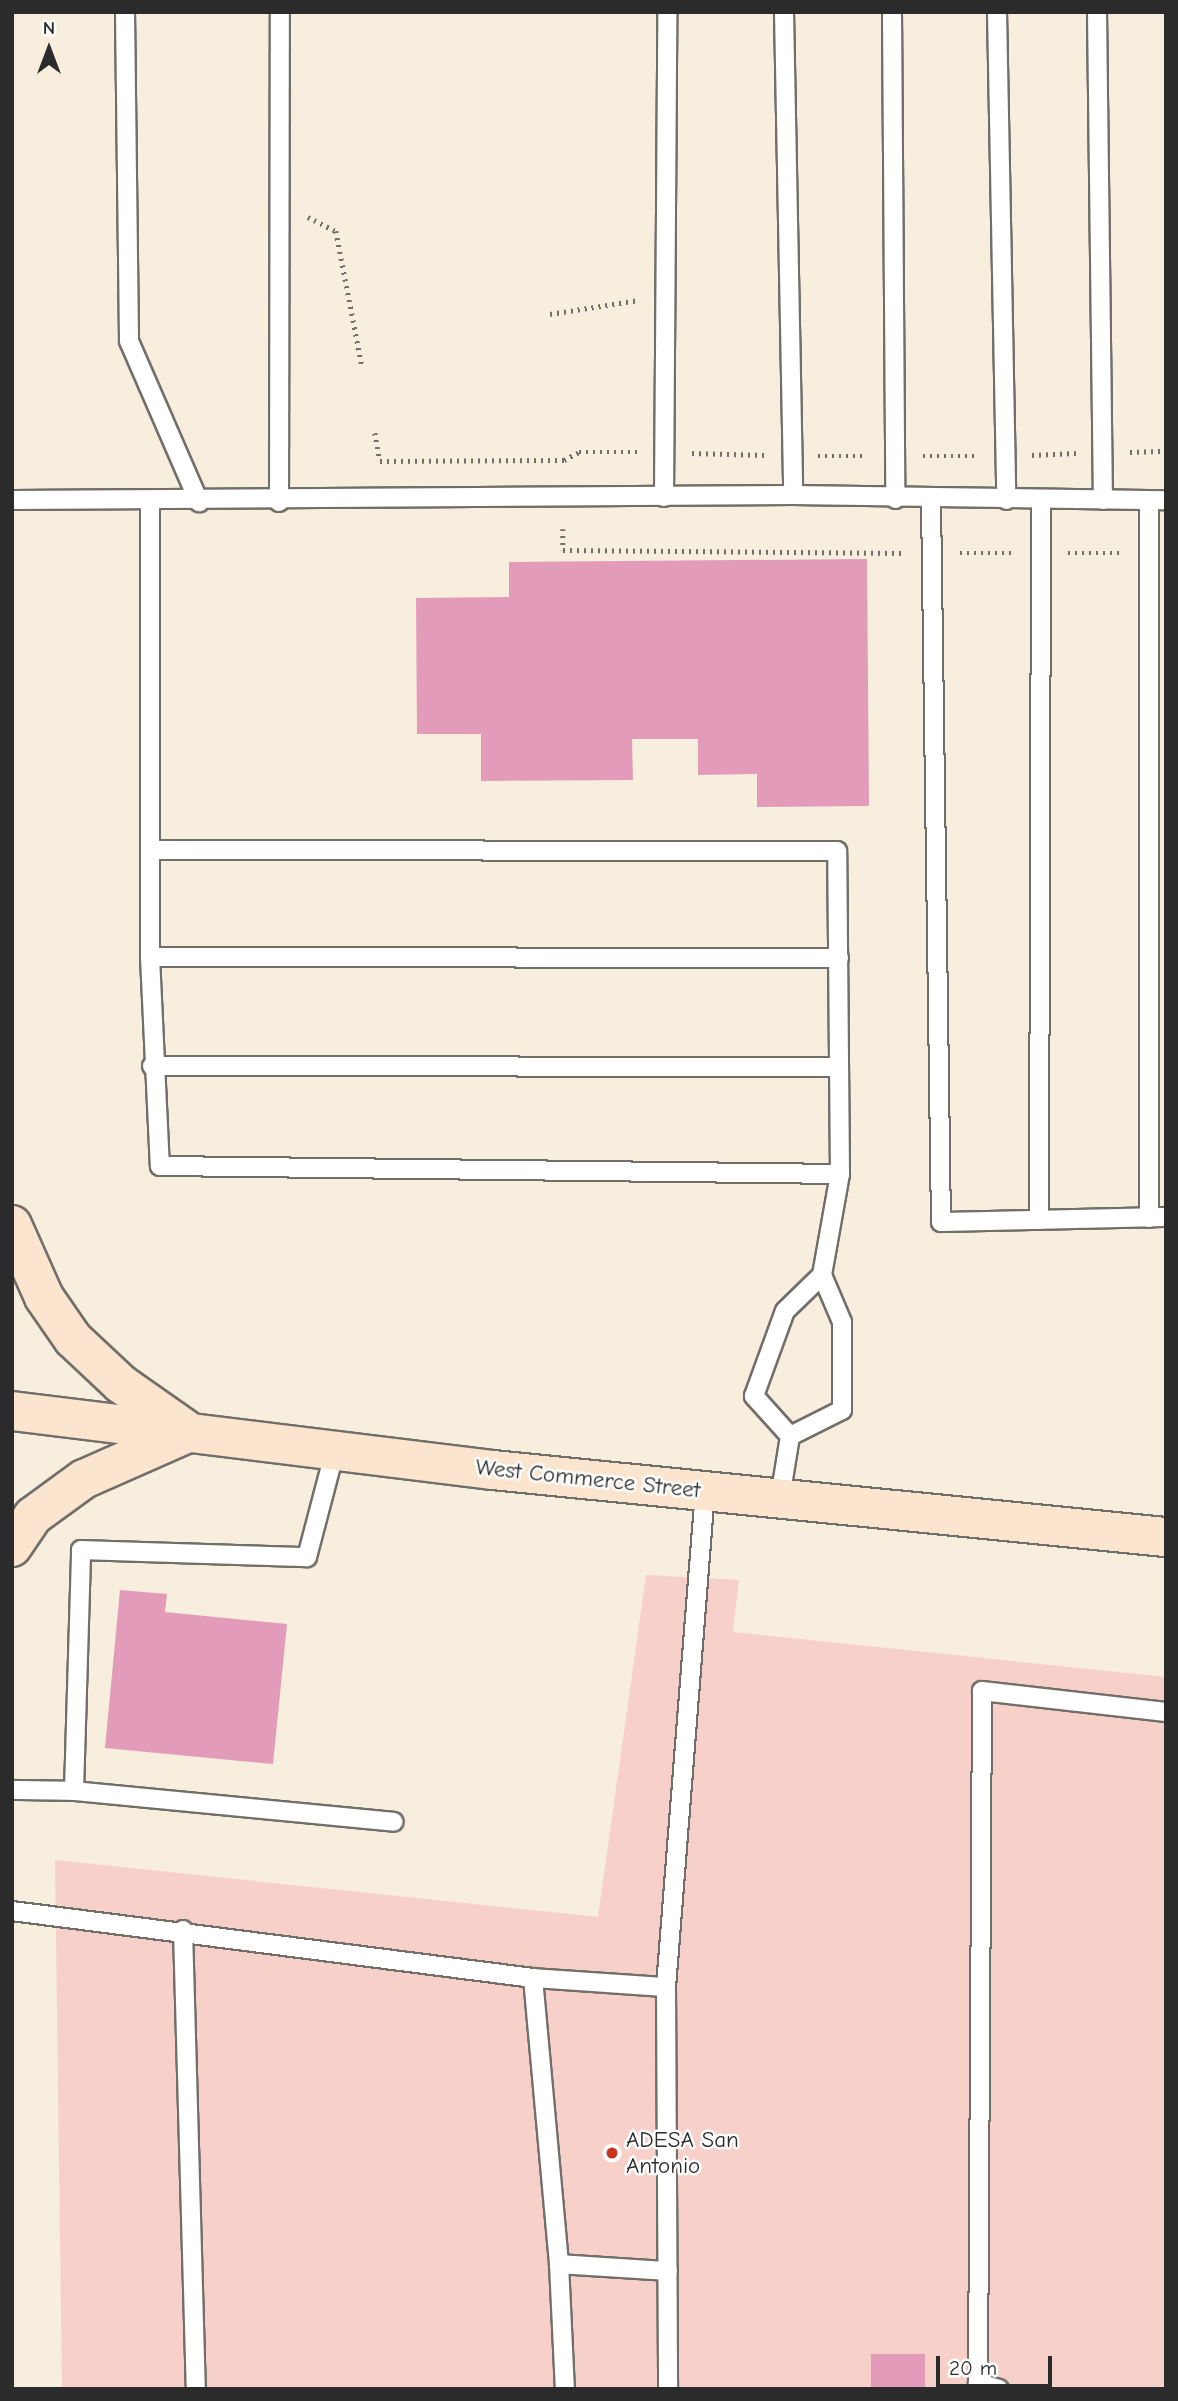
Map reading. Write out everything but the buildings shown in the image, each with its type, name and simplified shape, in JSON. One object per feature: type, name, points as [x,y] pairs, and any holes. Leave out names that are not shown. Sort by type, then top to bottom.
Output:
[{"type":"main road","points":[[12,1226],[44,1297],[74,1339],[121,1384],[190,1433]]},
{"type":"main road","name":"West Commerce Street","points":[[12,1411],[335,1450],[1166,1537]]},
{"type":"main road","points":[[12,1547],[33,1516],[84,1479],[190,1433]]},
{"type":"lane","points":[[125,12],[129,341],[199,502]]},
{"type":"lane","points":[[279,502],[280,12]]},
{"type":"lane","points":[[664,497],[667,12]]},
{"type":"lane","points":[[784,12],[793,495]]},
{"type":"lane","points":[[892,12],[895,499]]},
{"type":"lane","points":[[997,12],[1006,500]]},
{"type":"lane","points":[[1097,12],[1103,500]]},
{"type":"lane","points":[[12,500],[279,502],[793,495],[931,500],[1157,500],[1150,552],[1158,1218],[941,1222],[931,500]]},
{"type":"lane","points":[[1039,1220],[1041,500]]},
{"type":"lane","points":[[150,502],[154,850],[150,957],[152,1066],[160,1166],[840,1174]]},
{"type":"lane","points":[[154,850],[837,851],[840,1174],[821,1275],[785,1311],[754,1396],[790,1436]]},
{"type":"lane","points":[[150,957],[839,958]]},
{"type":"lane","points":[[152,1066],[839,1068]]},
{"type":"lane","points":[[790,1436],[842,1410],[842,1322],[821,1275]]},
{"type":"lane","points":[[780,1497],[790,1436]]},
{"type":"lane","points":[[74,1791],[81,1550],[307,1558],[335,1450]]},
{"type":"lane","points":[[668,2389],[666,1987],[705,1490]]},
{"type":"lane","points":[[999,2389],[978,2383],[982,1691],[1166,1712]]},
{"type":"lane","points":[[12,1790],[74,1791],[394,1822]]},
{"type":"lane","points":[[12,1911],[183,1930],[533,1978],[666,1987]]},
{"type":"lane","points":[[183,1930],[196,2389]]},
{"type":"lane","points":[[533,1978],[559,2263],[565,2389]]},
{"type":"lane","points":[[559,2263],[668,2271]]},
{"type":"path","points":[[279,216],[323,219],[336,231],[362,366]]},
{"type":"path","points":[[550,314],[665,295]]},
{"type":"path","points":[[375,433],[380,461],[664,452],[792,456],[1005,456],[1166,451]]},
{"type":"path","points":[[563,529],[563,550],[1150,552]]},
{"type":"shaded area","name":"ADESA San Antonio","points":[[646,1575],[739,1580],[733,1632],[1166,1677],[1166,2389],[62,2389],[55,1860],[598,1917]]},
{"type":"place","name":"ADESA San Antonio","points":[[612,2153]]}]
